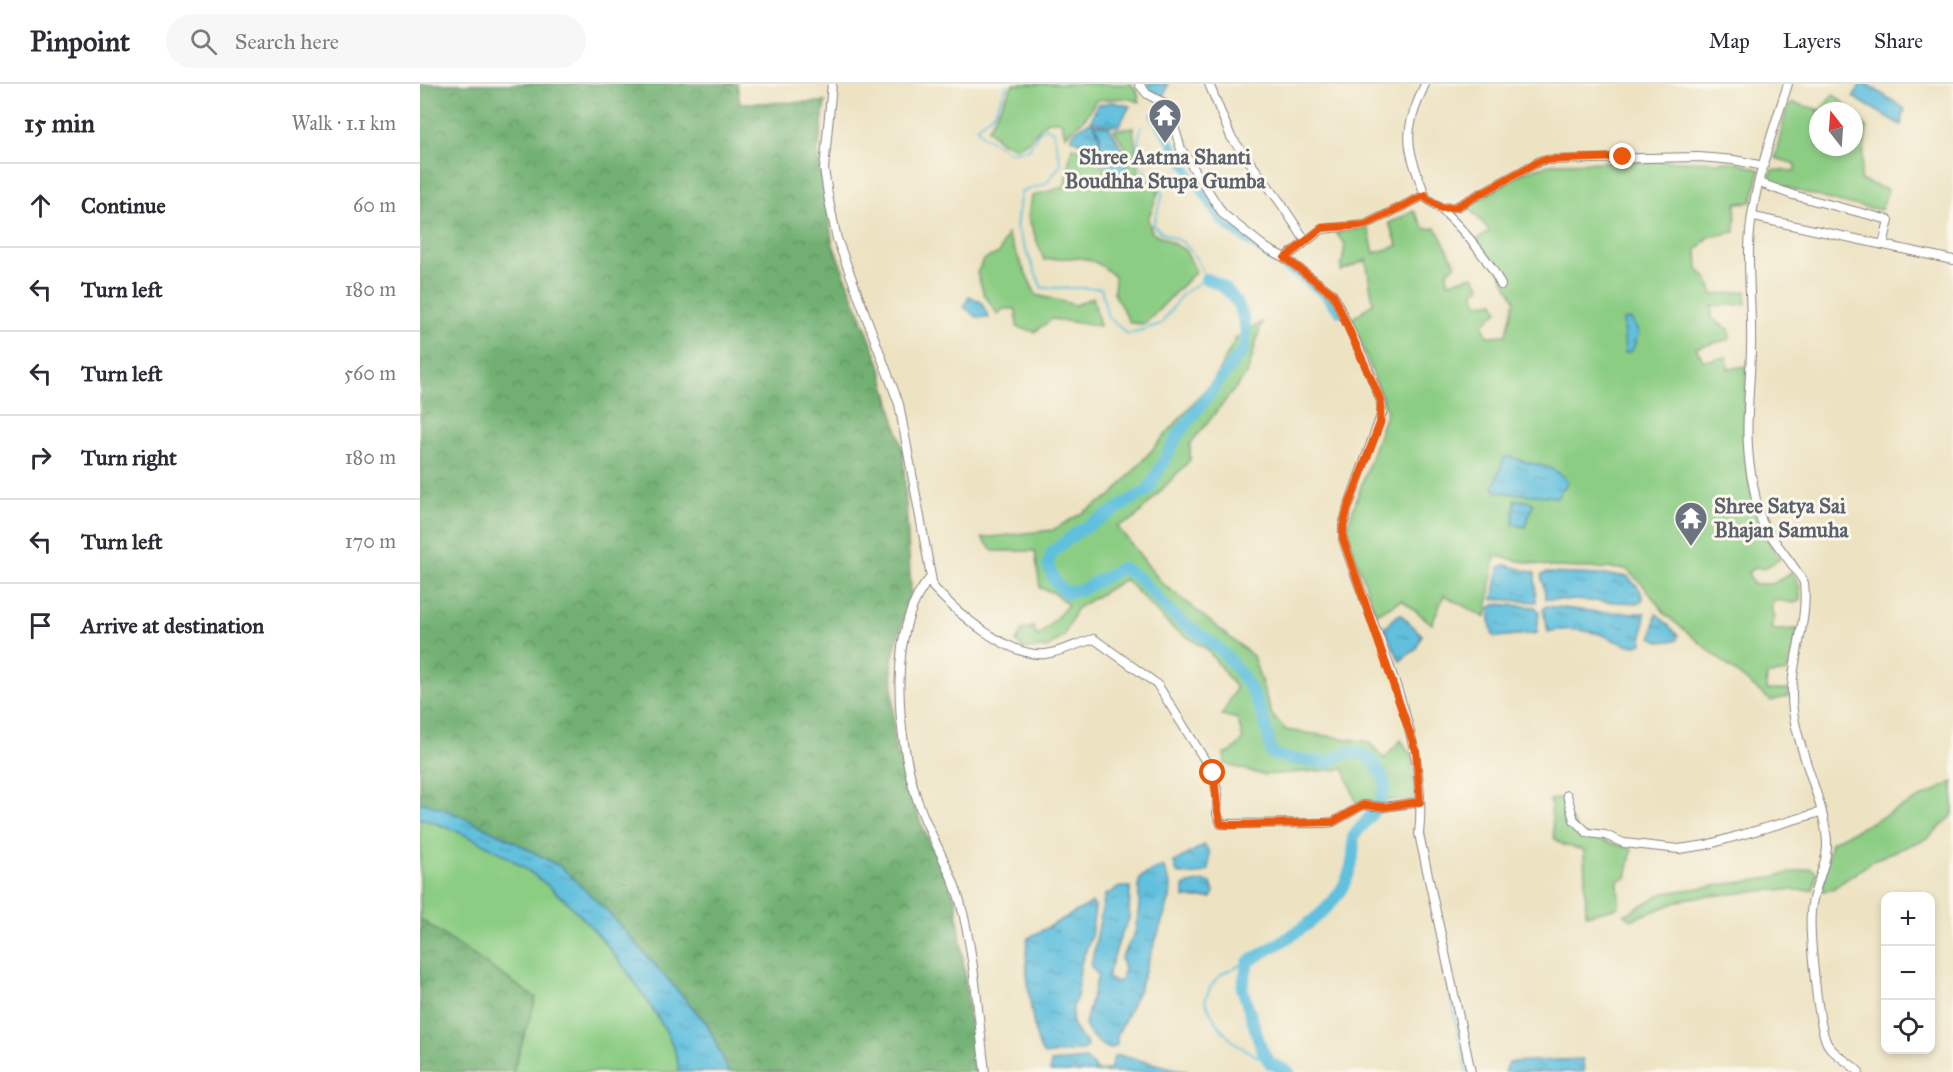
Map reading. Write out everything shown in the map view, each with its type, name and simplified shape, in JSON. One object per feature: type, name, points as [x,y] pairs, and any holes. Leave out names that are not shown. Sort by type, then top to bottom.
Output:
[{"type":"street","points":[[832,84],[824,169],[831,211],[837,239],[899,404],[933,587],[952,608],[991,635],[1024,652],[1046,654],[1094,639],[1157,684],[1213,773],[1218,794],[1217,814],[1221,824],[1333,822],[1352,809],[1370,805],[1384,807],[1420,802]]},
{"type":"street","points":[[1139,84],[1147,94],[1164,103],[1169,110],[1181,149],[1222,214],[1266,248],[1285,258],[1333,294],[1381,401],[1380,423],[1348,507],[1343,526],[1343,539],[1416,751],[1420,802],[1419,834],[1471,1072]]},
{"type":"street","points":[[1209,84],[1231,137],[1281,202],[1305,240]]},
{"type":"street","points":[[1425,84],[1415,107],[1408,137],[1411,156],[1426,198],[1441,208],[1494,269],[1501,285]]},
{"type":"street","points":[[1788,84],[1760,183],[1749,254],[1751,352],[1745,421],[1748,456],[1762,522],[1786,559],[1804,579],[1805,610],[1791,675],[1793,710],[1801,752],[1821,812],[1827,846],[1810,914],[1823,1036],[1828,1047],[1859,1072]]},
{"type":"street","points":[[1441,208],[1456,207],[1542,160],[1699,157],[1734,159],[1764,166]]},
{"type":"street","points":[[1760,183],[1793,195],[1889,220],[1883,245]]},
{"type":"street","points":[[1285,258],[1322,228],[1365,225],[1425,195]]},
{"type":"street","points":[[1754,217],[1953,260]]},
{"type":"street","points":[[931,577],[921,587],[903,634],[901,709],[916,798],[960,900],[968,939],[985,1072]]},
{"type":"street","points":[[1567,795],[1574,820],[1588,833],[1605,835],[1624,843],[1679,849],[1706,844],[1821,812]]},
{"type":"green space","points":[[420,84],[737,84],[740,103],[825,102],[818,153],[833,245],[879,362],[903,451],[911,592],[892,659],[894,742],[920,821],[956,900],[976,1072],[729,1072],[707,1024],[608,912],[561,867],[449,811],[420,802]]},
{"type":"green space","points":[[1013,84],[1131,84],[1137,91],[1140,102],[1126,98],[1096,100],[1086,117],[1065,136],[1061,121],[1047,121],[1027,142],[1016,148],[1001,142],[988,129]]},
{"type":"green space","points":[[1833,94],[1842,102],[1827,102]]},
{"type":"green space","points":[[1793,103],[1809,107],[1809,156],[1863,156],[1863,123],[1867,128],[1860,180],[1888,190],[1881,210],[1842,203],[1770,183],[1771,170],[1795,171],[1796,164],[1775,158],[1787,107]]},
{"type":"green space","points":[[1133,127],[1139,174],[1159,191],[1148,219],[1152,232],[1185,250],[1196,271],[1145,324],[1130,323],[1114,293],[1115,277],[1106,269],[1082,258],[1044,260],[1028,217],[1032,196],[1064,187],[1072,147],[1096,155],[1112,182],[1126,173],[1129,153],[1114,130]]},
{"type":"green space","points":[[1737,162],[1760,170],[1752,202],[1736,203],[1735,232],[1709,237],[1697,250],[1698,269],[1708,280],[1713,295],[1746,291],[1746,304],[1712,306],[1712,319],[1729,329],[1730,339],[1696,348],[1704,361],[1727,357],[1728,369],[1747,366],[1744,416],[1751,491],[1757,514],[1780,559],[1763,569],[1756,567],[1748,572],[1753,584],[1773,584],[1792,572],[1799,585],[1801,600],[1794,603],[1775,600],[1771,607],[1775,617],[1771,627],[1775,630],[1798,629],[1787,672],[1767,675],[1766,690],[1789,690],[1789,696],[1771,701],[1666,615],[1644,586],[1626,569],[1551,567],[1495,556],[1486,618],[1444,595],[1432,624],[1402,600],[1376,614],[1346,530],[1387,411],[1352,319],[1373,303],[1366,260],[1341,271],[1345,244],[1336,233],[1368,228],[1374,253],[1398,246],[1389,223],[1414,211],[1425,229],[1436,228],[1456,265],[1447,272],[1448,282],[1474,276],[1481,287],[1473,293],[1479,304],[1494,302],[1498,311],[1483,324],[1487,336],[1506,335],[1515,300],[1494,262],[1475,241],[1490,231],[1467,206],[1524,172],[1555,163]]},
{"type":"green space","points":[[1007,234],[1036,295],[1076,305],[1093,297],[1100,326],[1052,319],[1035,332],[1017,327],[1016,309],[1003,309],[998,315],[984,294],[977,273],[983,260],[999,253]]},
{"type":"green space","points":[[1262,322],[1247,374],[1190,444],[1190,460],[1133,520],[1117,526],[1161,582],[1253,656],[1272,715],[1286,730],[1369,742],[1384,759],[1401,740],[1411,755],[1416,799],[1356,802],[1344,769],[1263,775],[1225,764],[1224,753],[1230,753],[1243,740],[1238,719],[1222,715],[1236,688],[1207,649],[1172,628],[1125,579],[1076,609],[1064,636],[1047,648],[1024,649],[1016,642],[1022,630],[1033,627],[1038,637],[1068,605],[1054,593],[1040,588],[1035,551],[993,551],[982,538],[1053,530],[1111,496],[1214,380],[1236,338]]},
{"type":"green space","points":[[1953,782],[1953,815],[1928,838],[1876,859],[1831,890],[1822,891],[1831,842]]},
{"type":"green space","points":[[1564,797],[1568,815],[1580,834],[1632,849],[1626,878],[1618,880],[1619,907],[1586,915],[1584,850],[1563,845],[1554,838],[1550,800]]},
{"type":"green space","points":[[420,818],[457,831],[491,847],[550,887],[576,911],[624,967],[657,1016],[672,1043],[679,1072],[512,1072],[536,998],[420,919]]},
{"type":"green space","points":[[1811,868],[1817,873],[1813,890],[1771,890],[1688,898],[1631,920],[1624,915],[1664,893],[1763,879]]},
{"type":"green space","points":[[420,919],[536,998],[513,1072],[420,1072]]},
{"type":"water","points":[[1147,84],[1168,84],[1164,96],[1148,90]]},
{"type":"water","points":[[1861,84],[1867,84],[1905,109],[1901,125],[1863,102],[1853,97]]},
{"type":"water","points":[[1112,102],[1130,106],[1118,127],[1091,121],[1097,105]]},
{"type":"water","points":[[1093,123],[1099,135],[1098,152],[1071,138],[1077,129]]},
{"type":"water","points":[[1094,124],[1109,127],[1127,157],[1126,170],[1113,177],[1101,157],[1100,135]]},
{"type":"water","points":[[969,296],[981,302],[989,318],[977,317],[964,307]]},
{"type":"water","points":[[1631,319],[1639,333],[1632,351],[1625,353],[1623,320]]},
{"type":"water","points":[[1512,457],[1556,471],[1568,482],[1557,497],[1497,492],[1493,488],[1504,458]]},
{"type":"water","points":[[1515,500],[1529,501],[1533,504],[1525,527],[1513,524]]},
{"type":"water","points":[[1506,565],[1535,573],[1536,602],[1493,599],[1499,567]]},
{"type":"water","points":[[1546,573],[1627,576],[1640,590],[1643,600],[1638,603],[1546,599],[1541,575]]},
{"type":"water","points":[[1496,604],[1535,607],[1539,611],[1537,633],[1496,637],[1493,635],[1490,608]]},
{"type":"water","points":[[1546,606],[1597,612],[1645,613],[1642,643],[1624,644],[1584,631],[1548,632],[1543,610]]},
{"type":"water","points":[[1656,613],[1678,635],[1677,640],[1661,642],[1652,637]]},
{"type":"water","points":[[1400,614],[1422,635],[1416,649],[1400,661],[1384,627]]},
{"type":"water","points":[[420,802],[449,811],[561,867],[608,912],[707,1024],[729,1072],[679,1072],[672,1043],[657,1016],[624,967],[576,911],[550,887],[491,847],[457,831],[420,818]]},
{"type":"water","points":[[1204,845],[1209,852],[1209,870],[1194,874],[1177,873],[1174,862]]},
{"type":"water","points":[[1163,866],[1171,886],[1170,898],[1139,989],[1117,1036],[1117,1045],[1110,1049],[1094,1039],[1085,1023],[1098,975],[1091,966],[1105,895],[1120,887],[1130,887],[1129,919],[1121,935],[1107,978],[1116,982],[1121,980],[1124,970],[1121,958],[1135,933],[1139,906],[1139,881],[1142,876]]},
{"type":"water","points":[[1205,881],[1211,883],[1214,892],[1211,898],[1184,898],[1184,885]]},
{"type":"water","points":[[1092,903],[1095,907],[1091,937],[1080,966],[1072,1023],[1077,1033],[1086,1042],[1087,1047],[1083,1050],[1044,1055],[1036,1034],[1030,998],[1026,961],[1028,938]]},
{"type":"water","points":[[1119,1055],[1189,1072],[1099,1072],[1110,1069],[1114,1057]]},
{"type":"water","points":[[1086,1059],[1099,1072],[1050,1072],[1051,1062]]},
{"type":"water","points":[[1583,1059],[1584,1072],[1505,1072],[1509,1062]]},
{"type":"waterway","points":[[1008,84],[994,113],[977,127],[982,135],[1009,152],[1029,149],[1038,133],[1046,127],[1053,131],[1061,164],[1046,184],[1021,192],[1016,227],[1042,288],[1101,288],[1108,317],[1128,334],[1161,324],[1182,294],[1206,279],[1186,245],[1161,232],[1153,225],[1163,194],[1139,164],[1138,143],[1141,127]]},
{"type":"waterway","points":[[1154,116],[1222,223],[1323,294],[1339,313]]},
{"type":"waterway","points":[[1206,279],[1226,290],[1239,307],[1245,328],[1243,350],[1178,435],[1148,490],[1075,534],[1052,552],[1048,565],[1056,583],[1066,593],[1081,590],[1122,568],[1130,572],[1166,609],[1213,643],[1238,670],[1260,709],[1271,753],[1290,759],[1329,763],[1343,755],[1357,753],[1369,759],[1384,780],[1384,792],[1381,798],[1353,837],[1352,860],[1346,880],[1336,898],[1304,927],[1248,962],[1242,988],[1262,1050],[1270,1063],[1289,1072]]},
{"type":"waterway","points":[[1248,962],[1220,975],[1212,985],[1205,1001],[1217,1023],[1230,1039],[1270,1063]]},
{"type":"waterway","points":[[1445,972],[1467,1072]]},
{"type":"place","name":"Shree Aatma Shanti Boudhha Stupa Gumba","points":[[1165,144]]},
{"type":"place","name":"Shree Satya Sai Bhajan Samuha","points":[[1691,547]]},
{"type":"route","points":[[1213,773],[1218,794],[1217,814],[1221,824],[1324,823],[1333,822],[1352,809],[1363,805],[1384,807],[1420,802],[1416,751],[1343,539],[1343,526],[1348,507],[1380,423],[1381,401],[1333,294],[1285,258],[1322,228],[1365,225],[1388,216],[1425,195],[1441,208],[1456,207],[1523,168],[1542,160],[1623,157]]}]
